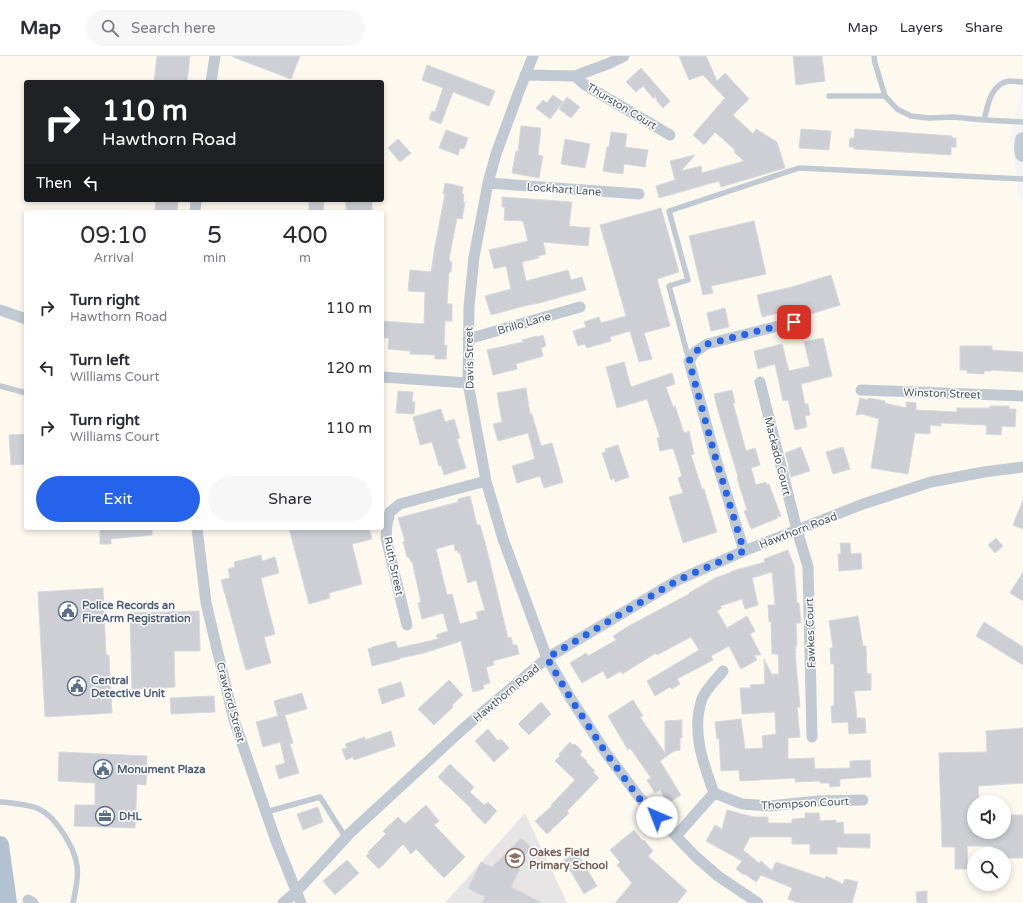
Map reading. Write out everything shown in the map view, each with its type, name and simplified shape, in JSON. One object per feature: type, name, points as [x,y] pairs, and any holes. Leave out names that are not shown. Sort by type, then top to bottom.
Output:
[{"type":"main road","points":[[0,845],[8,903]]},
{"type":"street","points":[[211,80],[216,56]]},
{"type":"street","name":"Davis Street","points":[[533,56],[496,154],[488,183],[474,257],[469,307],[468,383],[486,481],[503,538],[547,658],[571,699],[638,797],[694,856],[718,876],[758,903]]},
{"type":"street","name":"Thurston Court","points":[[525,75],[575,76],[624,56]]},
{"type":"street","name":"Thurston Court","points":[[575,76],[585,85],[670,135]]},
{"type":"street","points":[[1023,140],[1023,154]]},
{"type":"street","name":"Lockhart Lane","points":[[488,183],[639,194]]},
{"type":"street","name":"Brillo Lane","points":[[468,339],[580,307]]},
{"type":"street","points":[[0,310],[24,318]]},
{"type":"street","points":[[744,551],[715,456],[689,361],[695,352],[707,344],[794,322]]},
{"type":"street","points":[[384,377],[468,383]]},
{"type":"street","name":"Mackado Court","points":[[760,382],[797,530]]},
{"type":"street","name":"Winston Street","points":[[861,390],[1023,396]]},
{"type":"street","name":"Hawthorn Road","points":[[283,903],[296,892],[346,838],[464,728],[547,658],[678,580],[744,551],[863,504],[931,482],[984,472],[1023,467]]},
{"type":"street","name":"Ruth Street","points":[[407,626],[386,538],[390,512],[400,504],[486,481]]},
{"type":"street","name":"Crawford Street","points":[[197,530],[206,603],[234,720],[276,841],[301,903]]},
{"type":"street","name":"Fawkes Court","points":[[797,530],[808,568],[812,737]]},
{"type":"street","points":[[676,836],[714,793],[698,743],[698,717],[703,698],[723,671]]},
{"type":"street","name":"Thompson Court","points":[[714,793],[742,804],[769,806],[818,801],[863,800]]},
{"type":"lane","points":[[874,56],[885,96],[897,109],[911,116],[929,118],[953,117],[1023,122]]},
{"type":"lane","points":[[984,120],[994,89],[1003,83],[1011,81],[1023,82]]},
{"type":"lane","points":[[829,96],[885,96]]},
{"type":"lane","points":[[689,361],[669,286],[688,280],[669,211],[799,168],[1023,179]]},
{"type":"lane","points":[[0,386],[24,392]]},
{"type":"lane","points":[[266,812],[320,797],[346,838]]},
{"type":"lane","points":[[0,802],[29,806],[40,810],[54,821],[70,845],[77,866],[73,903]]},
{"type":"shaded area","points":[[0,56],[1023,56],[1023,78],[1011,138],[1019,195],[1023,203],[1023,903],[0,903]]},
{"type":"shaded area","name":"Oakes Field Primary School","points":[[525,813],[567,903],[445,903]]},
{"type":"building","points":[[157,56],[190,56],[187,80],[154,80]]},
{"type":"building","points":[[233,56],[300,56],[291,79]]},
{"type":"building","points":[[679,56],[706,56],[717,81],[725,73],[749,99],[733,115],[753,134],[756,129],[777,142],[785,168],[721,187],[719,181],[659,198],[656,186],[675,180],[670,161],[695,155],[681,171],[701,166],[702,173],[744,161],[734,152],[735,150],[715,132],[704,145],[693,135],[725,98],[703,75],[689,80]]},
{"type":"building","points":[[793,56],[822,56],[825,81],[796,85]]},
{"type":"building","points":[[427,65],[495,91],[489,106],[453,92],[441,124],[429,119],[432,111],[435,112],[443,88],[422,80]]},
{"type":"building","points":[[641,68],[670,101],[663,108],[657,101],[655,95],[654,99],[643,86],[636,92],[626,82]]},
{"type":"building","points":[[553,95],[563,102],[550,119],[536,108],[543,100],[547,103]]},
{"type":"building","points":[[567,97],[580,107],[571,118],[559,109]]},
{"type":"building","points":[[521,126],[541,128],[538,155],[543,156],[539,178],[512,173],[516,151],[518,152]]},
{"type":"building","points":[[801,129],[831,131],[829,150],[799,148]]},
{"type":"building","points":[[855,129],[952,136],[952,138],[956,138],[956,147],[951,147],[951,155],[854,149],[854,147],[849,147],[850,138],[854,138]]},
{"type":"building","points":[[446,130],[468,138],[464,149],[460,148],[458,155],[439,148]]},
{"type":"building","points":[[611,132],[627,134],[625,147],[648,150],[645,167],[624,164],[623,174],[603,171]]},
{"type":"building","points":[[398,139],[411,153],[400,162],[388,148]]},
{"type":"building","points":[[565,139],[590,144],[585,168],[561,164]]},
{"type":"building","points":[[445,183],[463,187],[463,202],[465,202],[462,219],[457,218],[449,259],[450,262],[452,262],[451,272],[449,272],[447,304],[452,304],[452,321],[445,321],[444,345],[447,345],[446,359],[435,359],[435,355],[410,354],[410,351],[388,349],[389,338],[384,338],[384,321],[424,324],[425,292],[408,291],[410,270],[431,272],[445,194],[443,194]]},
{"type":"building","points":[[502,197],[572,202],[569,226],[590,228],[588,246],[543,242],[546,254],[538,256],[539,258],[522,262],[526,281],[568,270],[571,280],[582,277],[586,290],[491,315],[485,296],[511,289],[506,266],[494,269],[489,250],[528,241],[523,221],[504,220],[505,207],[502,207]]},
{"type":"building","points":[[156,202],[178,202],[177,210],[155,210]]},
{"type":"building","points":[[309,202],[324,202],[323,210],[309,210]]},
{"type":"building","points":[[346,202],[372,202],[372,210],[346,210]]},
{"type":"building","points":[[661,208],[679,272],[657,279],[670,326],[644,333],[652,359],[639,362],[630,331],[610,337],[611,341],[587,348],[585,344],[578,346],[573,331],[586,327],[584,322],[599,317],[601,323],[626,316],[600,225]]},
{"type":"building","points":[[754,221],[766,274],[711,286],[713,293],[703,295],[689,236]]},
{"type":"building","points":[[831,275],[840,305],[801,317],[798,308],[762,317],[757,295],[792,287]]},
{"type":"building","points":[[725,308],[729,327],[711,331],[707,313]]},
{"type":"building","points":[[543,335],[546,346],[541,348],[543,356],[516,364],[517,369],[493,375],[487,350],[523,342],[522,340]]},
{"type":"building","points":[[823,338],[832,376],[801,384],[805,404],[808,404],[810,415],[805,416],[807,427],[795,430],[788,400],[783,401],[775,364],[758,369],[754,351],[782,344],[789,371],[810,366],[804,342]]},
{"type":"building","points":[[960,346],[992,346],[992,350],[1023,352],[1023,372],[991,370],[984,371],[984,374],[967,373],[967,370],[960,370]]},
{"type":"building","points":[[624,362],[631,387],[672,373],[675,384],[666,387],[673,407],[675,406],[684,433],[689,431],[694,454],[691,455],[702,489],[704,489],[717,532],[683,543],[669,497],[683,493],[678,478],[682,476],[673,448],[660,451],[657,438],[660,437],[647,399],[617,408],[606,367]]},
{"type":"building","points":[[526,388],[530,414],[532,414],[541,446],[552,443],[563,482],[544,488],[540,476],[517,483],[512,466],[535,459],[528,433],[498,441],[493,424],[502,422],[497,393]]},
{"type":"building","points":[[732,390],[735,403],[733,403],[746,451],[755,448],[760,465],[751,468],[756,485],[766,482],[766,485],[769,484],[781,516],[751,529],[744,511],[747,510],[714,394]]},
{"type":"building","points":[[398,391],[413,392],[412,402],[415,402],[414,414],[396,413]]},
{"type":"building","points":[[860,398],[885,401],[885,403],[906,408],[906,402],[916,403],[916,410],[957,412],[957,408],[990,408],[990,406],[1009,406],[1009,409],[1016,409],[1015,427],[1002,426],[1001,435],[986,434],[987,426],[985,425],[941,423],[941,426],[930,425],[930,434],[915,433],[908,474],[871,468],[879,419],[862,414],[856,415]]},
{"type":"building","points":[[441,409],[445,422],[454,419],[460,438],[457,439],[466,468],[444,475],[441,465],[439,466],[432,442],[420,445],[413,417]]},
{"type":"building","points":[[24,434],[24,464],[11,465],[9,435]]},
{"type":"building","points":[[618,445],[629,477],[615,482],[614,478],[611,480],[602,453],[606,452],[605,449]]},
{"type":"building","points":[[801,447],[810,471],[791,477],[785,453]]},
{"type":"building","points":[[843,447],[850,469],[833,474],[826,452]]},
{"type":"building","points":[[470,496],[477,525],[480,525],[485,542],[508,638],[511,637],[513,645],[517,645],[519,654],[493,661],[494,665],[486,667],[490,683],[483,685],[484,689],[473,692],[461,641],[424,653],[372,666],[368,649],[395,641],[398,648],[438,639],[436,635],[448,631],[443,613],[422,619],[418,603],[421,602],[412,561],[411,562],[409,557],[407,557],[403,542],[405,541],[398,518],[458,502],[458,499]],"holes":[[[454,544],[455,551],[457,550],[458,553],[460,553],[468,583],[476,580],[485,610],[476,612],[478,619],[460,624],[452,594],[447,595],[436,549]]]},
{"type":"building","points":[[1023,500],[1023,529],[1013,525]]},
{"type":"building","points":[[100,530],[152,530],[152,535],[111,539],[111,544],[100,544]]},
{"type":"building","points":[[290,530],[370,530],[372,539],[352,544],[362,584],[329,593],[330,598],[309,604]]},
{"type":"building","points":[[996,538],[1003,546],[995,553],[988,545]]},
{"type":"building","points":[[840,543],[850,543],[851,554],[861,553],[862,569],[839,571],[838,554],[841,554]]},
{"type":"building","points":[[788,550],[794,566],[797,603],[799,603],[801,623],[796,623],[797,646],[795,646],[800,707],[797,707],[800,737],[788,738],[788,759],[814,758],[815,769],[850,768],[850,761],[870,760],[871,777],[840,779],[840,786],[830,787],[829,783],[820,783],[820,781],[795,782],[795,778],[740,781],[739,770],[721,771],[719,738],[717,739],[715,722],[741,719],[745,749],[763,748],[762,736],[776,734],[775,712],[742,714],[740,688],[751,688],[750,685],[765,684],[764,659],[773,677],[773,674],[779,674],[778,654],[772,654],[771,621],[769,622],[768,605],[775,605],[772,572],[752,578],[758,605],[745,609],[742,599],[720,606],[722,608],[717,611],[727,628],[747,616],[755,631],[750,634],[761,655],[754,655],[757,660],[741,669],[729,646],[711,656],[713,660],[677,679],[680,684],[672,689],[670,687],[655,696],[647,681],[699,650],[691,637],[657,655],[656,653],[622,674],[621,671],[607,679],[603,671],[582,683],[570,663],[586,653],[588,656],[616,640],[613,636],[627,627],[689,594],[715,578],[732,571],[765,562],[764,559]]},
{"type":"building","points":[[261,555],[262,561],[275,557],[279,573],[261,578],[275,634],[264,637],[271,663],[246,670],[221,580],[230,578],[228,569],[235,567],[234,562]]},
{"type":"building","points":[[1023,572],[1023,601],[1010,593]]},
{"type":"building","points":[[103,588],[106,655],[109,655],[112,713],[45,717],[38,592]]},
{"type":"building","points":[[199,611],[200,651],[174,651],[175,687],[132,689],[130,613]]},
{"type":"building","points":[[858,616],[863,646],[866,646],[867,674],[871,673],[871,690],[854,691],[857,718],[865,718],[866,733],[849,734],[848,722],[832,723],[831,706],[834,706],[834,664],[831,664],[830,648],[833,648],[829,621]]},
{"type":"building","points":[[984,622],[1023,647],[1023,665],[976,636]]},
{"type":"building","points":[[449,680],[463,695],[434,725],[418,709]]},
{"type":"building","points":[[401,682],[405,696],[382,704],[378,689]]},
{"type":"building","points":[[302,693],[307,709],[285,715],[293,743],[290,744],[299,773],[279,779],[275,766],[285,763],[280,742],[263,747],[256,722],[278,716],[274,701]]},
{"type":"building","points":[[214,696],[215,712],[171,714],[170,698]]},
{"type":"building","points":[[633,700],[643,716],[640,717],[665,753],[665,721],[682,720],[680,750],[674,751],[660,761],[681,795],[668,803],[660,790],[655,793],[647,780],[651,778],[630,748],[628,750],[608,716]]},
{"type":"building","points":[[541,702],[551,714],[529,735],[518,724]]},
{"type":"building","points":[[1023,728],[1023,783],[978,786],[979,795],[967,795],[967,839],[1011,839],[1011,815],[1023,815],[1023,858],[1011,858],[1011,847],[967,846],[967,869],[955,869],[955,847],[942,847],[939,753],[987,752],[986,731]]},
{"type":"building","points":[[488,729],[498,741],[501,739],[509,748],[494,762],[475,741]]},
{"type":"building","points":[[391,731],[395,746],[354,760],[353,757],[346,760],[342,749],[347,748],[345,744],[365,737],[365,740]]},
{"type":"building","points":[[570,742],[573,745],[575,744],[582,751],[580,755],[587,761],[586,762],[595,771],[593,772],[599,778],[567,811],[569,813],[547,834],[535,821],[552,806],[551,805],[575,780],[555,761]]},
{"type":"building","points":[[59,752],[147,756],[146,785],[137,784],[135,828],[74,826],[75,805],[95,805],[95,783],[58,781]]},
{"type":"building","points":[[450,764],[474,787],[470,792],[484,805],[488,802],[497,811],[485,824],[471,810],[472,809],[438,777]]},
{"type":"building","points":[[426,805],[439,821],[434,825],[465,857],[444,878],[416,849],[411,854],[403,844],[379,869],[366,856],[369,853],[368,852],[386,834],[383,831],[398,817],[405,824]]},
{"type":"building","points":[[318,807],[323,822],[303,830],[297,814]]},
{"type":"building","points":[[727,810],[754,817],[768,817],[768,823],[792,823],[792,819],[805,818],[805,813],[819,813],[820,821],[836,820],[836,823],[843,822],[844,834],[870,834],[870,848],[837,847],[837,854],[810,854],[810,844],[792,844],[792,837],[750,837],[743,850],[759,863],[761,861],[772,871],[776,862],[825,879],[826,876],[843,884],[845,879],[858,882],[852,903],[799,903],[788,899],[792,888],[761,875],[756,882],[745,874],[744,875],[736,869],[742,861],[706,841],[715,825],[722,829]]},
{"type":"building","points":[[634,830],[653,851],[648,856],[687,891],[677,903],[615,903],[632,883],[617,865],[620,862],[610,850]]},
{"type":"building","points":[[521,838],[532,848],[515,866],[520,869],[511,887],[542,903],[482,903],[485,897],[468,888],[481,862],[492,867]]},
{"type":"building","points":[[577,852],[597,886],[584,894],[564,860]]},
{"type":"building","points":[[347,860],[359,873],[335,895],[323,881]]},
{"type":"building","points":[[927,891],[927,903],[917,903],[916,892]]},
{"type":"place","name":"Police Records an FireArm Registration","points":[[68,611]]},
{"type":"place","name":"Central Detective Unit","points":[[77,686]]},
{"type":"place","name":"Monument Plaza","points":[[103,769]]},
{"type":"place","name":"DHL","points":[[105,816]]},
{"type":"place","name":"Oakes Field Primary School","points":[[515,858]]},
{"type":"route","points":[[657,817],[638,797],[606,753],[571,699],[547,658],[678,580],[744,551],[715,456],[689,361],[695,352],[707,344],[794,322]]}]
